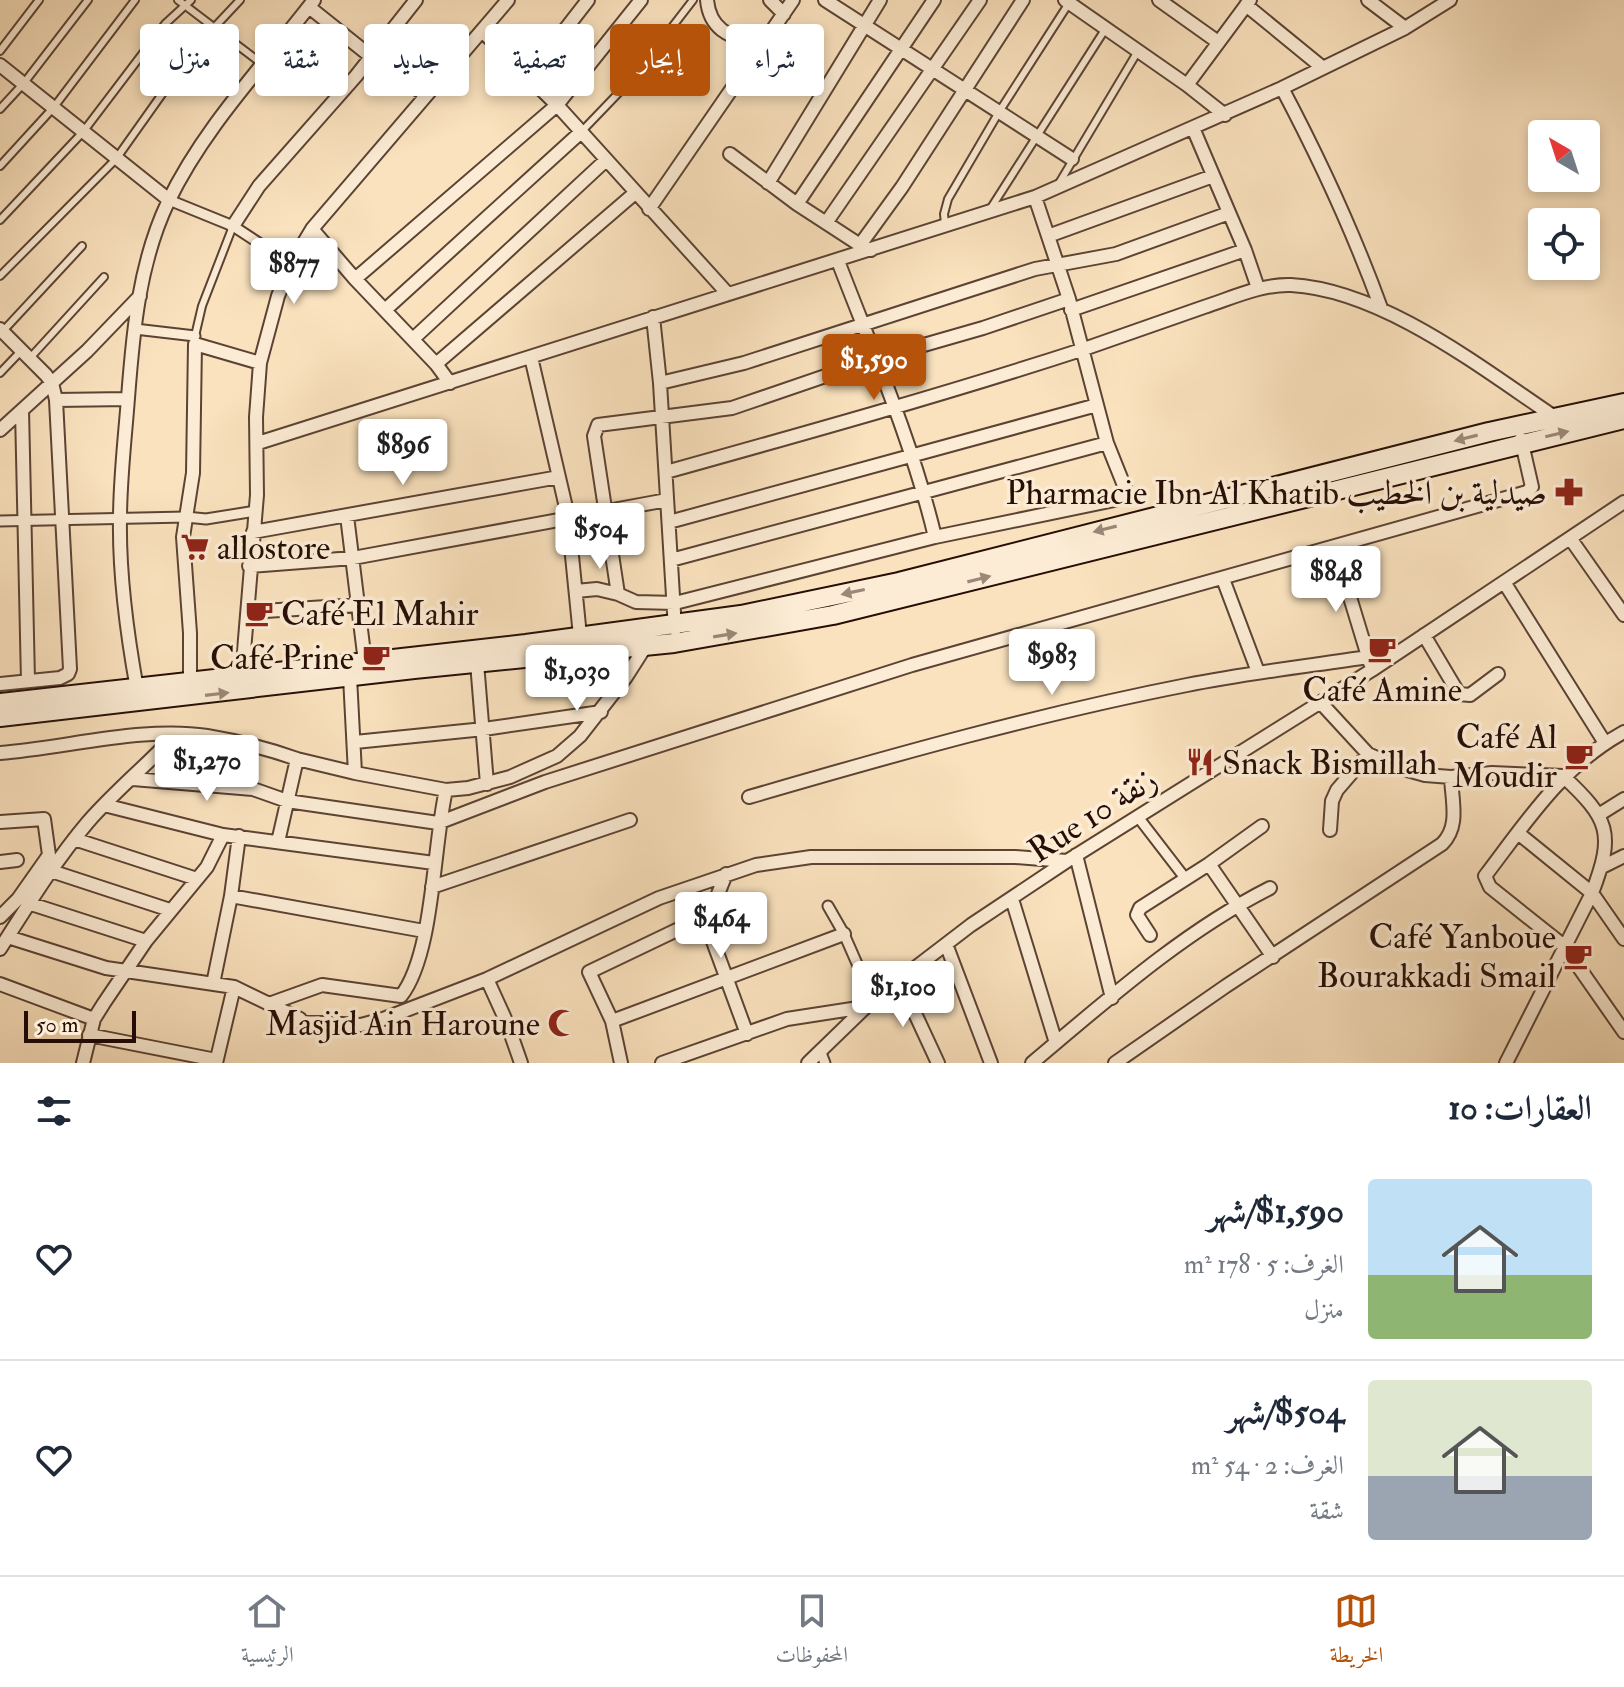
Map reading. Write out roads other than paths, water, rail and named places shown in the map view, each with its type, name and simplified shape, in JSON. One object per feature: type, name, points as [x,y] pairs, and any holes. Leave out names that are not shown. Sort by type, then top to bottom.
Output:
[{"type":"main road","points":[[1520,434],[1553,416],[1624,403]]},
{"type":"main road","points":[[0,717],[647,646],[674,634],[833,615],[1520,434],[1624,419]]},
{"type":"main road","points":[[0,703],[655,627],[674,634]]},
{"type":"street","points":[[397,24],[416,0]]},
{"type":"street","points":[[469,46],[508,0]]},
{"type":"street","points":[[569,24],[588,0]]},
{"type":"street","points":[[355,279],[557,105],[641,0]]},
{"type":"street","points":[[707,0],[709,17],[726,32]]},
{"type":"street","points":[[770,0],[784,14]]},
{"type":"street","points":[[777,24],[793,0]]},
{"type":"street","points":[[825,0],[1072,159]]},
{"type":"street","points":[[768,183],[880,0]]},
{"type":"street","points":[[797,204],[934,0]]},
{"type":"street","points":[[826,223],[980,0]]},
{"type":"street","points":[[866,248],[1023,0]]},
{"type":"street","points":[[1159,0],[1218,42]]},
{"type":"street","points":[[1368,0],[1405,28]]},
{"type":"street","points":[[258,443],[1035,197],[1282,88],[1405,28],[1450,0]]},
{"type":"street","points":[[1067,1],[1225,115]]},
{"type":"street","points":[[1187,85],[1248,2],[1323,68]]},
{"type":"street","points":[[295,24],[311,3],[364,51]]},
{"type":"street","points":[[482,31],[485,34]]},
{"type":"street","points":[[0,65],[169,200],[233,226],[291,264]]},
{"type":"street","points":[[233,226],[259,186],[364,65]]},
{"type":"street","points":[[137,689],[122,565],[120,520],[128,399],[140,296],[153,240],[169,200],[216,124],[255,75]]},
{"type":"street","points":[[1282,88],[1327,173],[1381,308]]},
{"type":"street","points":[[242,675],[256,511],[256,417],[260,363],[268,327],[291,264],[312,229],[425,96]]},
{"type":"street","points":[[548,96],[728,294]]},
{"type":"street","points":[[649,209],[727,96]]},
{"type":"street","points":[[1193,128],[1258,288]]},
{"type":"street","points":[[385,310],[581,132]]},
{"type":"street","points":[[730,154],[797,204],[866,248]]},
{"type":"street","points":[[413,339],[606,160]]},
{"type":"street","points":[[1048,236],[1213,176]]},
{"type":"street","points":[[436,364],[635,193]]},
{"type":"street","points":[[576,591],[597,589],[636,602],[675,603],[935,537],[1119,499],[1124,495],[1125,488],[1107,443],[1070,305],[1035,197]]},
{"type":"street","points":[[660,383],[729,367],[1035,269],[1116,254],[1229,213]]},
{"type":"street","points":[[312,229],[450,383]]},
{"type":"street","points":[[618,594],[594,436],[600,424],[732,408],[875,359],[1070,305],[1245,250]]},
{"type":"street","points":[[838,261],[913,456],[935,537]]},
{"type":"street","points":[[666,472],[896,408],[1082,349],[1258,288],[1291,285],[1351,296],[1381,308],[1477,365],[1553,416]]},
{"type":"street","points":[[0,430],[140,296]]},
{"type":"street","points":[[653,317],[675,603],[674,634]]},
{"type":"street","points":[[135,329],[195,340],[260,363]]},
{"type":"street","points":[[0,684],[60,678],[70,669],[56,400],[52,383],[1,330]]},
{"type":"street","points":[[190,682],[183,537],[193,473],[195,340]]},
{"type":"street","points":[[531,357],[568,516],[580,636]]},
{"type":"street","points":[[56,400],[128,399]]},
{"type":"street","points":[[669,522],[1097,405]]},
{"type":"street","points":[[22,410],[28,681]]},
{"type":"street","points":[[133,779],[253,789],[287,801],[438,823],[545,782],[912,665],[1527,492],[1532,487],[1520,434]]},
{"type":"street","points":[[671,560],[1107,443]]},
{"type":"street","points":[[253,532],[559,477]]},
{"type":"street","points":[[249,566],[353,558],[667,500]]},
{"type":"street","name":"Rue 10 زنقة","points":[[808,1063],[869,1003],[946,944],[1072,858],[1321,703],[1370,664],[1424,635],[1624,502]]},
{"type":"street","points":[[0,521],[206,519],[256,511]]},
{"type":"street","points":[[347,516],[365,662]]},
{"type":"street","points":[[1570,538],[1622,607]]},
{"type":"street","points":[[749,797],[1054,715],[1258,672],[1370,664],[1335,548]]},
{"type":"street","points":[[1223,579],[1258,672]]},
{"type":"street","points":[[1504,582],[1605,743]]},
{"type":"street","points":[[248,612],[359,605]]},
{"type":"street","points":[[0,753],[129,737],[206,736],[355,773],[446,790],[487,784],[557,756],[580,736],[601,712],[647,646],[655,627]]},
{"type":"street","points":[[1424,635],[1459,694],[1470,695],[1498,674]]},
{"type":"street","points":[[477,663],[487,784]]},
{"type":"street","points":[[350,677],[355,773]]},
{"type":"street","points":[[1321,703],[1368,754],[1425,775],[1451,777],[1492,773],[1563,776],[1600,814],[1605,838],[1602,867],[1592,893],[1506,1063]]},
{"type":"street","points":[[355,742],[484,729],[601,712]]},
{"type":"street","points":[[1624,732],[1563,776],[1485,876],[1490,887],[1564,946],[1624,1032]]},
{"type":"street","points":[[0,949],[28,903],[74,839],[175,735]]},
{"type":"street","points":[[1330,830],[1332,801],[1337,790],[1368,754]]},
{"type":"street","points":[[278,842],[297,759]]},
{"type":"street","points":[[1115,1063],[1442,844],[1451,835],[1454,825],[1451,777]]},
{"type":"street","points":[[269,1004],[322,985],[401,996],[411,984],[432,887],[438,823],[446,790]]},
{"type":"street","points":[[1600,814],[1624,799]]},
{"type":"street","points":[[104,805],[223,835],[434,863]]},
{"type":"street","points":[[1138,817],[1185,878]]},
{"type":"street","points":[[0,822],[44,819],[49,855],[18,899],[0,917]]},
{"type":"street","points":[[432,887],[630,820]]},
{"type":"street","points":[[1150,935],[1137,915],[1140,908],[1262,826]]},
{"type":"street","points":[[1518,833],[1592,893],[1624,939]]},
{"type":"street","points":[[83,1063],[94,1019],[146,941],[197,879],[223,835]]},
{"type":"street","points":[[213,984],[231,896],[239,836]]},
{"type":"street","points":[[74,839],[197,879]]},
{"type":"street","points":[[1602,867],[1624,856]]},
{"type":"street","points":[[286,1021],[361,1025],[414,1009],[487,979],[659,898],[726,874],[781,860],[811,857],[1072,858],[1112,998]]},
{"type":"street","points":[[0,862],[17,860]]},
{"type":"street","points":[[1209,864],[1273,957]]},
{"type":"street","points":[[51,871],[170,910]]},
{"type":"street","points":[[621,1063],[612,1021],[589,972],[704,917],[716,899],[726,874]]},
{"type":"street","points":[[1032,1063],[1153,964],[1236,905],[1270,888]]},
{"type":"street","points":[[231,896],[424,931]]},
{"type":"street","points":[[1012,899],[1056,1043]]},
{"type":"street","points":[[28,903],[146,941]]},
{"type":"street","points":[[662,1063],[801,1016],[869,1003],[844,934],[828,906]]},
{"type":"street","points":[[704,917],[747,1034]]},
{"type":"street","points":[[612,1021],[844,934]]},
{"type":"street","points":[[8,937],[124,972],[234,987],[310,1024]]},
{"type":"street","points":[[946,944],[991,1063]]},
{"type":"street","points":[[487,979],[521,1063]]},
{"type":"street","points":[[899,979],[938,1063]]},
{"type":"street","points":[[0,984],[94,1019]]},
{"type":"street","points":[[89,1035],[216,1062],[234,987]]},
{"type":"street","points":[[820,1050],[825,1063]]},
{"type":"lane","points":[[0,51],[39,0]]},
{"type":"lane","points":[[0,109],[88,0]]},
{"type":"lane","points":[[0,166],[54,107],[135,0]]},
{"type":"lane","points":[[218,24],[240,0]]},
{"type":"lane","points":[[581,132],[632,79],[693,0]]},
{"type":"lane","points":[[945,227],[948,199],[1067,1]]},
{"type":"lane","points":[[0,220],[83,132],[185,2],[210,24]]},
{"type":"lane","points":[[988,212],[1106,28]]},
{"type":"lane","points":[[239,47],[255,59]]},
{"type":"lane","points":[[1056,187],[1138,51]]},
{"type":"lane","points":[[0,276],[116,159],[161,96]]},
{"type":"lane","points":[[195,340],[202,306],[233,226]]},
{"type":"lane","points":[[1,330],[82,246]]},
{"type":"lane","points":[[0,373],[26,354],[104,277]]},
{"type":"place","name":"Pharmacie Ibn Al Khatib صيدلية بن الخطيب","points":[[1569,492]]},
{"type":"place","name":"allostore","points":[[195,547]]},
{"type":"place","name":"Café El Mahir","points":[[259,613]]},
{"type":"place","name":"Café Amine","points":[[1382,649]]},
{"type":"place","name":"Café Prine","points":[[376,657]]},
{"type":"place","name":"Café Al Moudir","points":[[1579,756]]},
{"type":"place","name":"Snack Bismillah","points":[[1200,762]]},
{"type":"place","name":"Café Yanboue Bourakkadi Smail","points":[[1578,956]]},
{"type":"place","name":"Masjid Ain Haroune","points":[[562,1023]]}]
